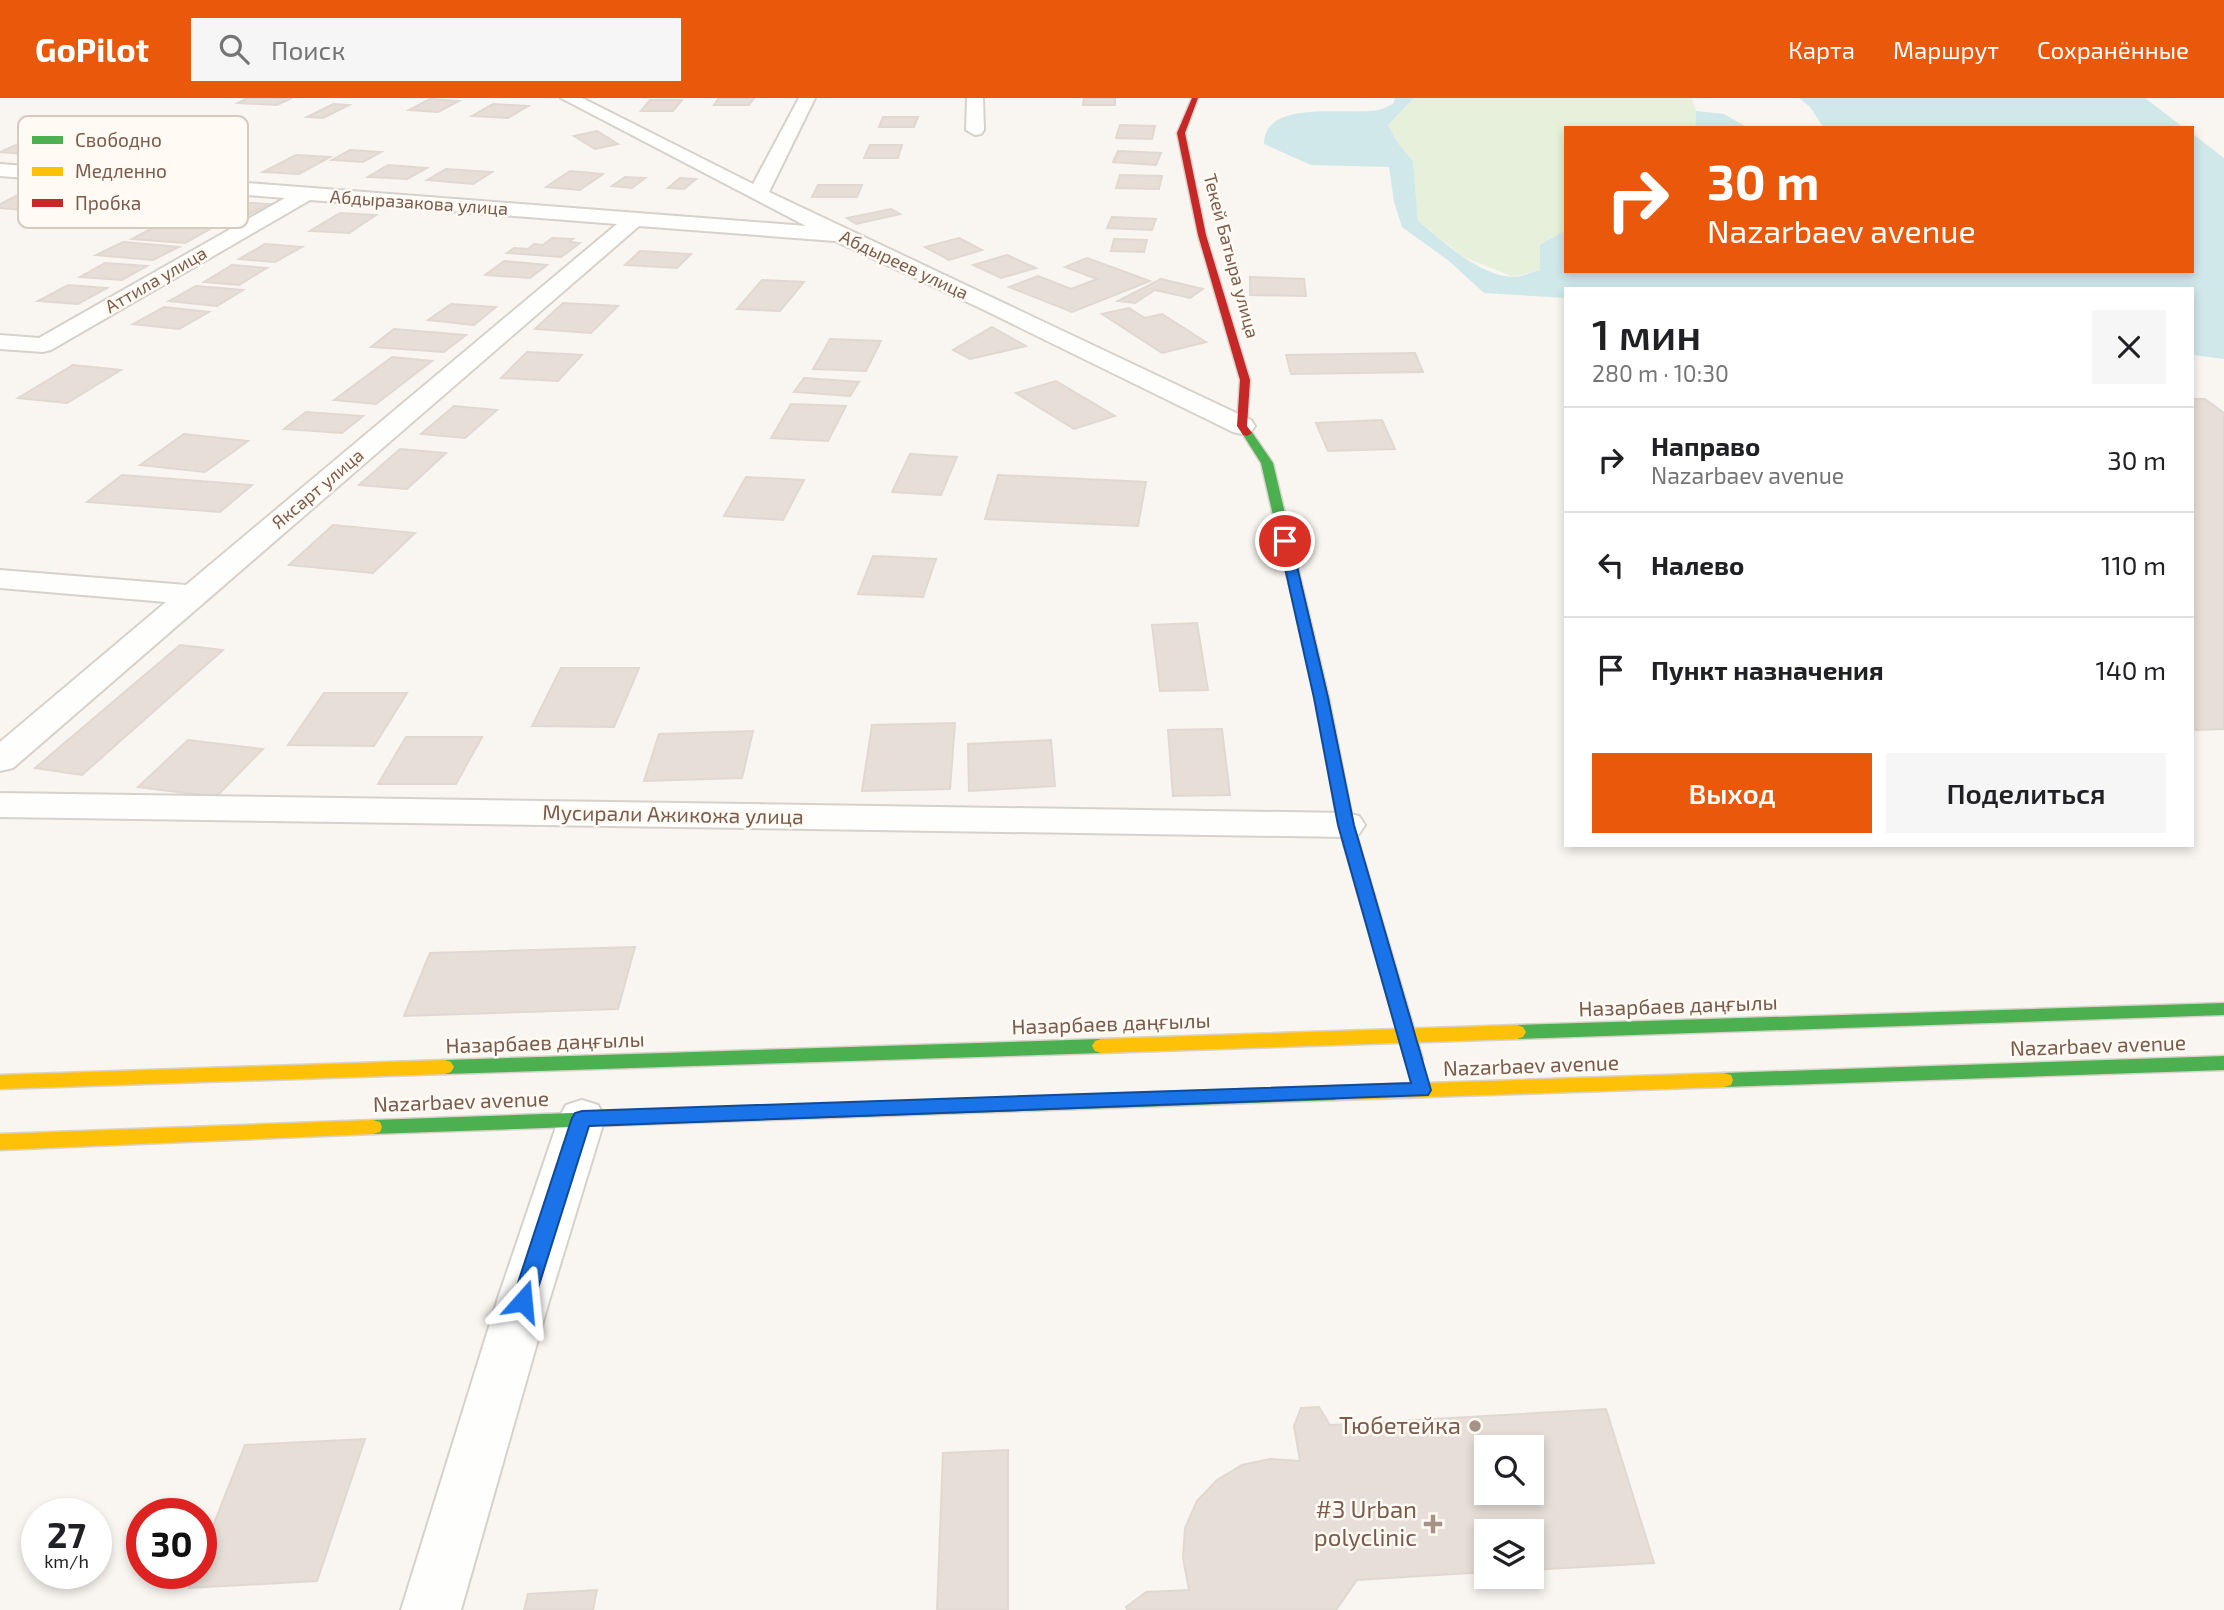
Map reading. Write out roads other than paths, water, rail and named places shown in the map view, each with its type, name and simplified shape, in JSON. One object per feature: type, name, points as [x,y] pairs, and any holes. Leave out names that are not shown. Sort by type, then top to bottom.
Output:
[{"type":"main road","name":"Текей Батыра улица","points":[[1195,98],[1181,133],[1202,235],[1245,380],[1242,426]]},
{"type":"main road","points":[[1242,426],[1267,463],[1321,698],[1346,825],[1422,1090]]},
{"type":"main road","name":"Назарбаев даңғылы","points":[[0,1082],[2224,1009]]},
{"type":"main road","name":"Nazarbaev avenue","points":[[0,1142],[582,1118],[2224,1063]]},
{"type":"street","name":"Абдыреев улица","points":[[569,98],[839,235],[986,302],[1242,426]]},
{"type":"street","points":[[758,194],[807,98]]},
{"type":"street","points":[[975,98],[975,130]]},
{"type":"street","name":"Абдыразакова улица","points":[[248,190],[839,235]]},
{"type":"street","name":"Аттила улица","points":[[248,227],[306,194]]},
{"type":"street","name":"Яксарт улица","points":[[0,760],[635,219]]},
{"type":"street","name":"Аттила улица","points":[[0,342],[44,345],[247,228]]},
{"type":"street","points":[[0,579],[193,595]]},
{"type":"street","name":"Мусирали Ажикожа улица","points":[[0,805],[1346,825]]},
{"type":"street","points":[[431,1610],[523,1301],[582,1118]]},
{"type":"water","points":[[1395,98],[1414,98],[1388,125],[1397,142],[1413,161],[1418,221],[1475,264],[1487,271],[1513,277],[1540,270],[1540,245],[1564,231],[1564,273],[2194,273],[2194,135],[2224,158],[2224,359],[2194,355],[2194,287],[1564,287],[1564,298],[1484,293],[1449,261],[1402,227],[1394,202],[1389,167],[1311,165],[1264,144],[1268,130],[1278,120],[1292,115],[1378,110],[1393,104]]},
{"type":"water","points":[[1799,98],[2145,98],[2181,126],[1823,126],[1810,107]]},
{"type":"water","points":[[1696,111],[1724,114],[1745,126],[1695,126]]},
{"type":"place","name":"Тюбетейка","points":[[1475,1426]]},
{"type":"place","name":"#3 Urban polyclinic","points":[[1433,1524]]}]
